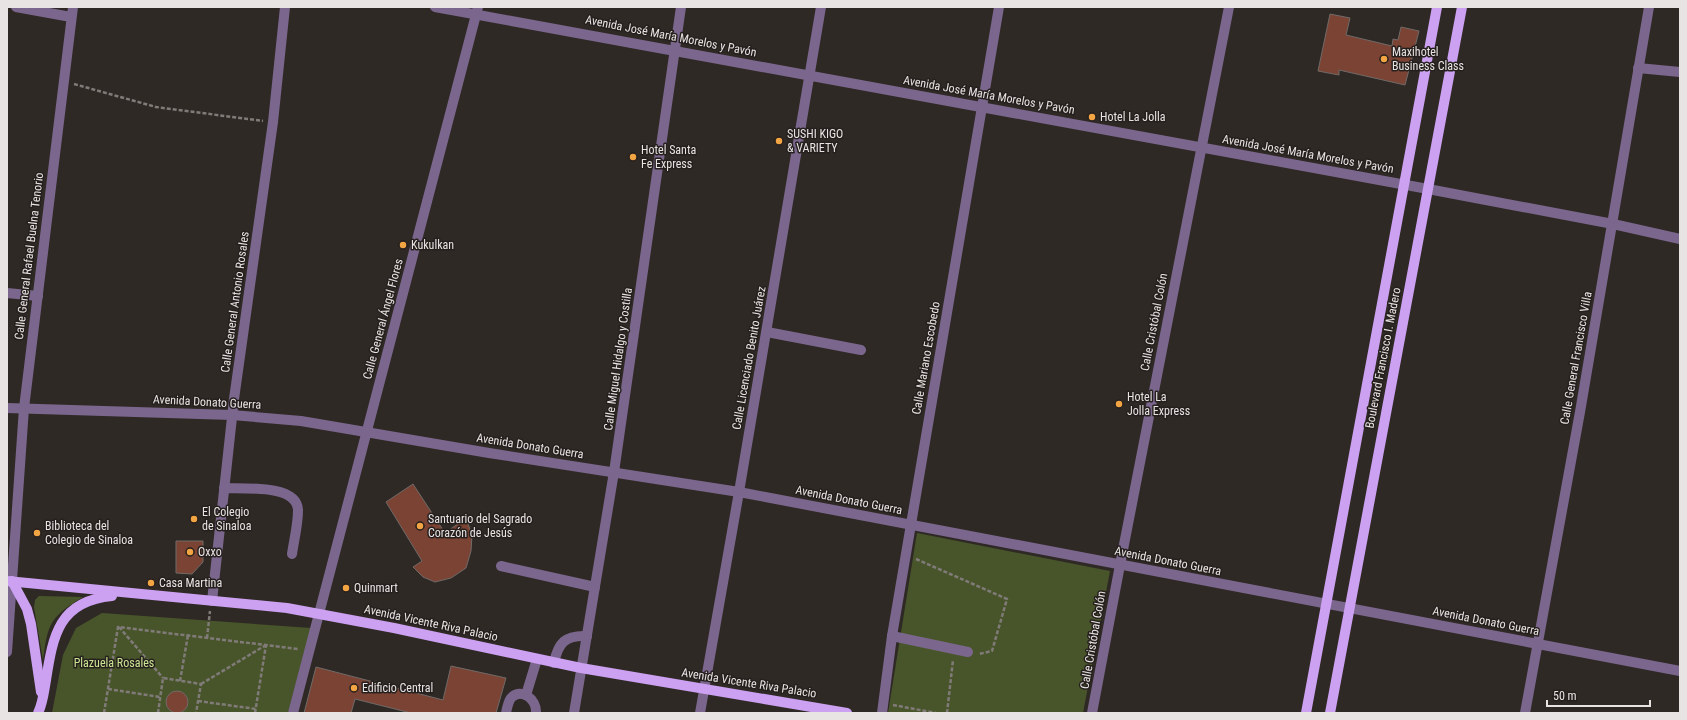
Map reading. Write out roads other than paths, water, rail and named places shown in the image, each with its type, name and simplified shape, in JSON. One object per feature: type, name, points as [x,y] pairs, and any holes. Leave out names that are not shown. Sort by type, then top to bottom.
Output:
[{"type":"main road","name":"Boulevard Francisco I. Madero","points":[[1306,713],[1437,7]]},
{"type":"main road","name":"Boulevard Francisco I. Madero","points":[[1330,713],[1462,7]]},
{"type":"main road","name":"Avenida Vicente Riva Palacio","points":[[9,581],[138,595],[287,608],[394,628],[554,663],[847,713]]},
{"type":"main road","points":[[9,581],[27,609],[31,624],[42,702]]},
{"type":"main road","points":[[38,713],[42,702],[50,650],[59,625],[77,606],[90,599],[114,595],[138,595]]},
{"type":"street","points":[[16,7],[72,12]]},
{"type":"street","name":"Calle General Antonio Rosales","points":[[212,601],[232,415],[273,122],[285,7]]},
{"type":"street","name":"Avenida José María Morelos y Pavón","points":[[435,7],[477,10],[810,76],[982,106],[1201,148],[1428,189],[1613,224],[1680,239]]},
{"type":"street","name":"Calle Miguel Hidalgo y Costilla","points":[[574,713],[614,472],[681,7]]},
{"type":"street","name":"Calle Licenciado Benito Juárez","points":[[700,713],[740,492],[821,7]]},
{"type":"street","name":"Calle Mariano Escobedo","points":[[882,708],[892,636],[999,7]]},
{"type":"street","name":"Calle Cristóbal Colón","points":[[1092,713],[1229,7]]},
{"type":"street","name":"Calle General Francisco Villa","points":[[1525,713],[1613,224],[1649,7]]},
{"type":"street","name":"Calle General Ángel Flores","points":[[293,713],[477,10]]},
{"type":"street","name":"Calle General Rafael Buelna Tenorio","points":[[7,652],[9,581],[24,408],[72,12]]},
{"type":"street","points":[[1638,68],[1680,72]]},
{"type":"street","points":[[7,293],[38,296]]},
{"type":"street","points":[[767,332],[861,350]]},
{"type":"street","name":"Avenida Donato Guerra","points":[[7,408],[232,415],[301,421],[740,492],[1680,671]]},
{"type":"street","points":[[224,488],[271,490],[285,493],[295,500],[298,509],[292,554]]},
{"type":"street","points":[[501,566],[595,587]]},
{"type":"street","points":[[554,663],[556,651],[566,639],[573,636],[586,636]]},
{"type":"street","points":[[892,636],[969,655]]},
{"type":"street","points":[[526,695],[537,659]]},
{"type":"street","points":[[506,713],[511,698],[516,695],[526,695],[534,700],[536,705],[536,713]]},
{"type":"place","name":"Maxihotel Business Class","points":[[1384,59]]},
{"type":"place","name":"Hotel La Jolla","points":[[1092,117]]},
{"type":"place","name":"SUSHI KIGO & VARIETY","points":[[779,141]]},
{"type":"place","name":"Hotel Santa Fe Express","points":[[633,157]]},
{"type":"place","name":"Kukulkan","points":[[403,245]]},
{"type":"place","name":"Hotel La Jolla Express","points":[[1119,404]]},
{"type":"place","name":"El Colegio de Sinaloa","points":[[194,519]]},
{"type":"place","name":"Santuario del Sagrado Corazón de Jesús","points":[[420,526]]},
{"type":"place","name":"Biblioteca del Colegio de Sinaloa","points":[[37,533]]},
{"type":"place","name":"Oxxo","points":[[190,552]]},
{"type":"place","name":"Casa Martina","points":[[151,583]]},
{"type":"place","name":"Quinmart","points":[[346,588]]},
{"type":"place","name":"Edificio Central","points":[[354,688]]},
{"type":"park label","name":"Plazuela Rosales","points":[[114,663]]}]
